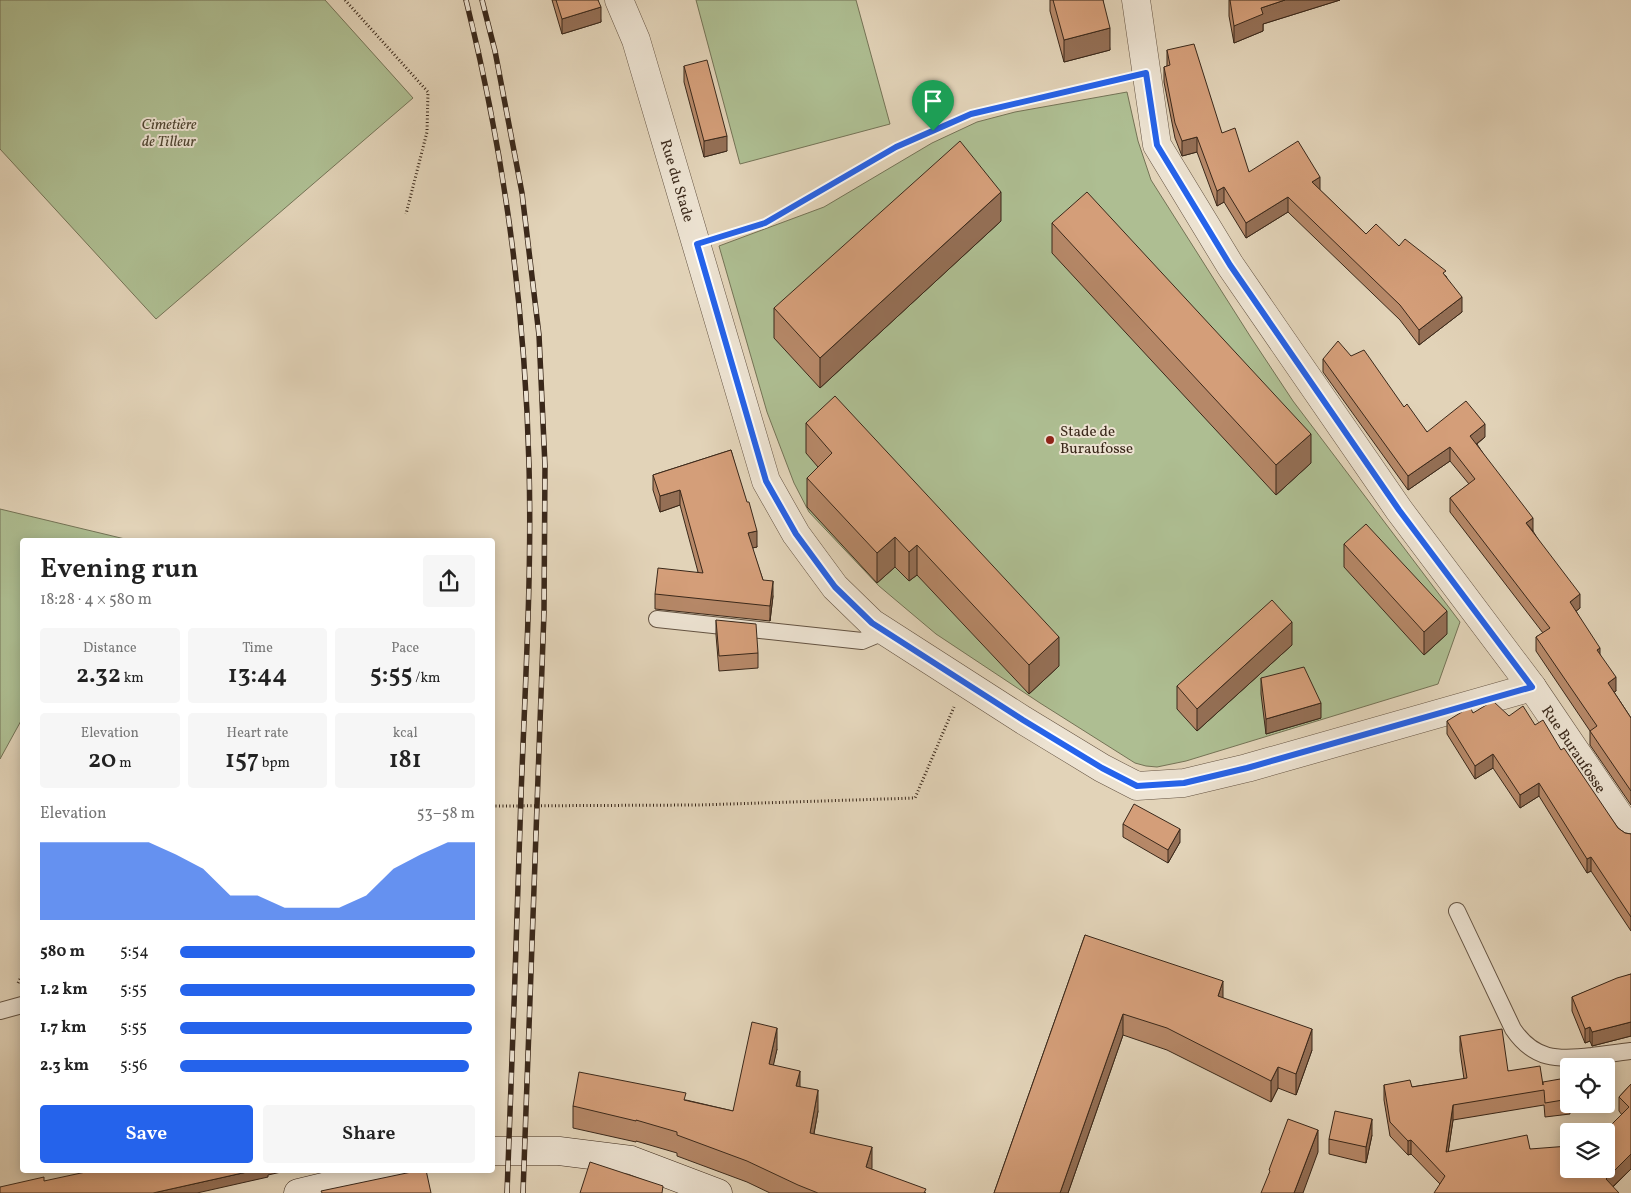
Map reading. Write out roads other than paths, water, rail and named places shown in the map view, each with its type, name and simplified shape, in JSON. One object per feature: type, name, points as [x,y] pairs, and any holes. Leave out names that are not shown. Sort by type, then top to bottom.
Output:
[{"type":"street","name":"Rue du Stade","points":[[619,0],[636,40],[766,481],[796,534],[835,587],[872,623],[1102,768],[1137,786],[1184,783],[1247,768],[1532,687]]},
{"type":"street","name":"Rue Buraufosse","points":[[1136,0],[1157,145],[1230,265],[1399,510],[1532,687],[1631,833]]},
{"type":"street","points":[[495,1151],[559,1151],[631,1160],[718,1193]]},
{"type":"street","points":[[298,1193],[362,1173]]},
{"type":"lane","points":[[657,620],[862,641],[886,632]]},
{"type":"lane","points":[[1457,911],[1513,1029],[1528,1047],[1543,1056],[1564,1059],[1626,1052]]},
{"type":"lane","points":[[0,1011],[20,1006]]},
{"type":"railway","points":[[466,0],[502,173],[517,289],[527,406],[530,506],[528,630],[507,1193]]},
{"type":"railway","points":[[482,0],[495,51],[522,193],[539,335],[545,466],[544,612],[523,1193]]},
{"type":"place","name":"Stade de Buraufosse","points":[[1050,440]]},
{"type":"park label","name":"Cimetière de Tilleur","points":[[169,132]]}]
